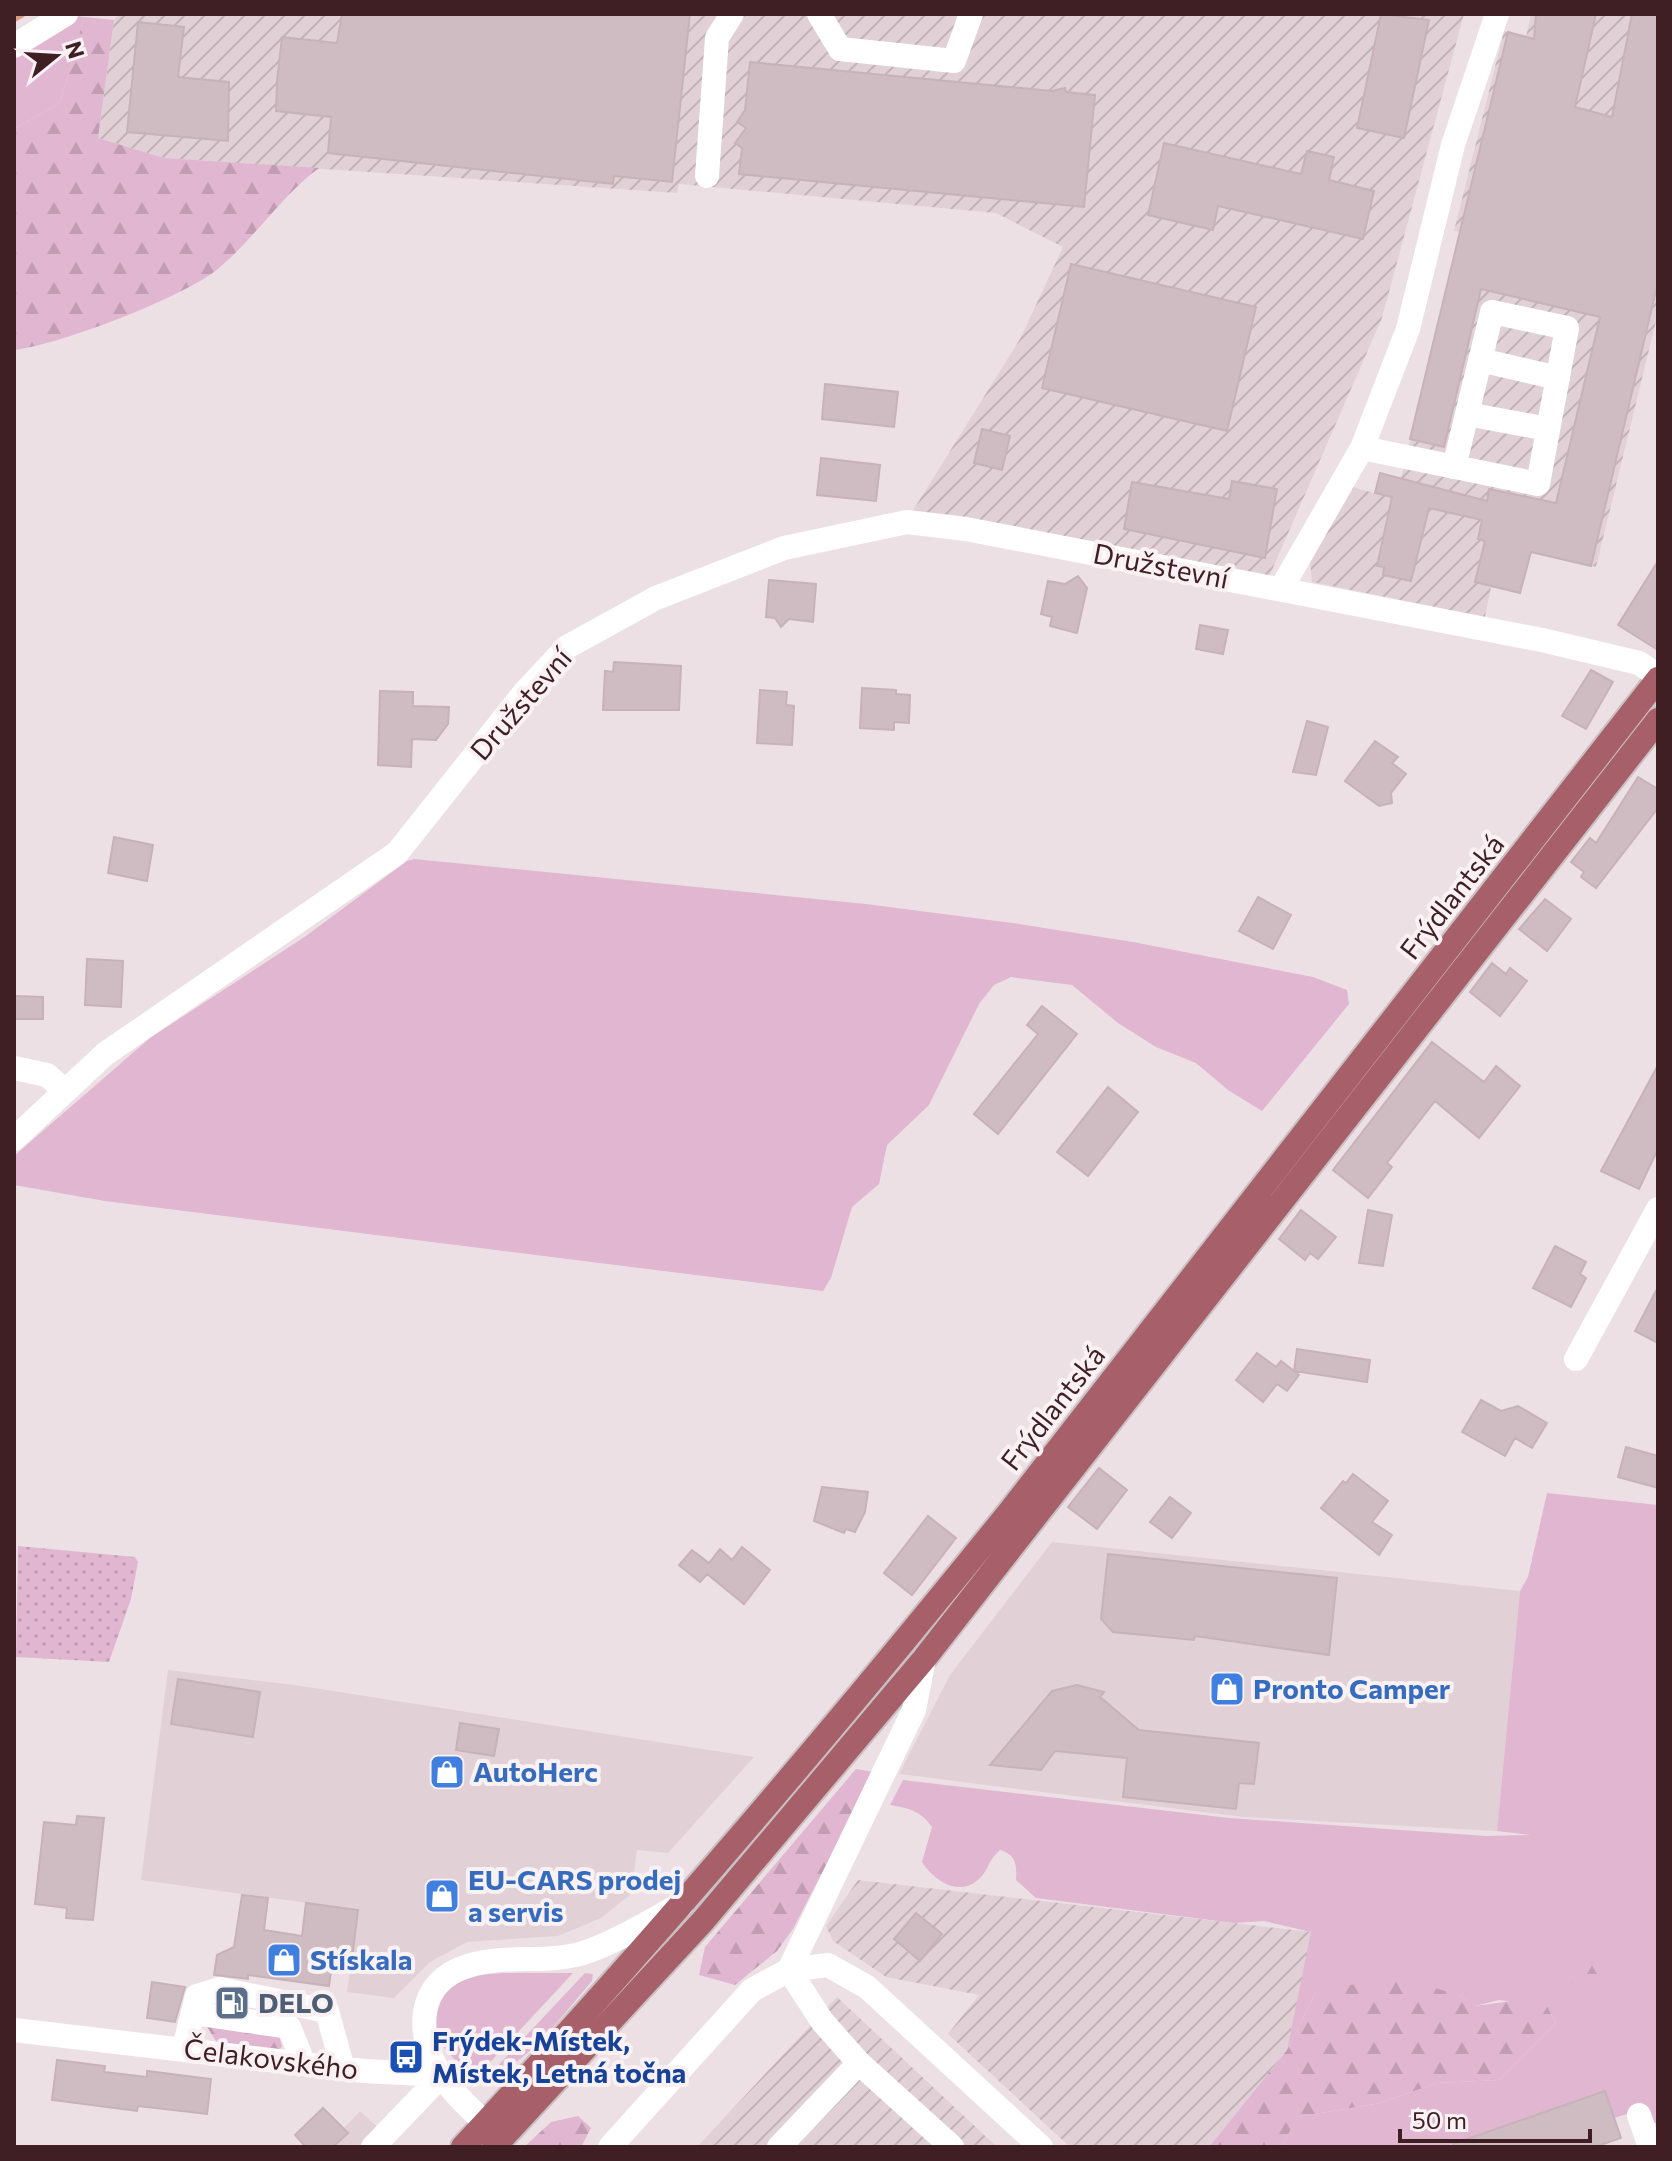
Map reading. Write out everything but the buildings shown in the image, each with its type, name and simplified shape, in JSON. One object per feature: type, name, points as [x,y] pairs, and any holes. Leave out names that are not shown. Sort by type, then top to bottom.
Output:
[{"type":"main road","name":"Frýdlantská","points":[[494,2136],[577,2026],[799,1770],[1011,1510],[1658,678]]},
{"type":"main road","name":"Frýdlantská","points":[[463,2147],[494,2136],[703,1921],[924,1659],[1658,720]]},
{"type":"street","points":[[14,46],[66,14]]},
{"type":"street","points":[[707,176],[717,38],[732,14]]},
{"type":"street","points":[[819,14],[840,49],[954,61],[971,14]]},
{"type":"street","points":[[1281,589],[1362,448],[1408,329],[1453,145],[1497,14]]},
{"type":"street","points":[[1362,448],[1454,467],[1538,484],[1567,328],[1492,312],[1454,467]]},
{"type":"street","points":[[1480,360],[1558,378]]},
{"type":"street","points":[[1467,414],[1548,429]]},
{"type":"street","name":"Družstevní","points":[[14,1139],[138,1029],[397,853],[524,693],[567,647],[656,598],[784,548],[907,522],[966,529],[1542,640],[1639,663],[1658,678]]},
{"type":"street","points":[[14,1068],[47,1075],[65,1091]]},
{"type":"street","points":[[1576,1359],[1658,1209]]},
{"type":"street","points":[[789,1970],[914,1710],[924,1659]]},
{"type":"street","points":[[494,2136],[442,2075],[428,2048],[423,2026],[425,2001],[441,1977],[469,1965],[583,1953],[683,1904]]},
{"type":"street","points":[[610,2147],[752,1990],[789,1970],[828,1965],[867,1987],[1041,2147]]},
{"type":"street","points":[[789,1970],[822,2021],[859,2063],[952,2147]]},
{"type":"street","points":[[184,2048],[197,1996],[220,1989],[327,2011],[343,2069]]},
{"type":"street","points":[[193,2013],[289,2027],[304,2064]]},
{"type":"street","name":"Čelakovského","points":[[14,2030],[343,2069],[442,2075]]},
{"type":"street","points":[[779,2147],[859,2063]]},
{"type":"street","points":[[373,2147],[442,2075]]},
{"type":"street","points":[[1639,2115],[1650,2147]]},
{"type":"shaded area","points":[[119,14],[1464,14],[1382,318],[1269,577],[912,512],[1020,339],[1063,247],[996,213],[679,184],[677,193],[164,158],[98,138],[114,20]]},
{"type":"shaded area","points":[[1531,14],[1658,14],[1658,313],[1596,567],[1528,551],[1520,593],[1491,587],[1485,617],[1312,582],[1310,561],[1352,487],[1374,493],[1380,473],[1401,478],[1460,232],[1454,231],[1504,31],[1526,37]]},
{"type":"shaded area","name":"Pronto Camper","points":[[1052,1542],[1520,1591],[1497,1831],[1243,1817],[899,1774],[950,1675]]},
{"type":"shaded area","points":[[168,1670],[295,1685],[754,1757],[668,1853],[637,1850],[631,1894],[601,1918],[558,1936],[467,1942],[430,1962],[394,1998],[347,1992],[358,1910],[141,1880]]},
{"type":"shaded area","points":[[858,1880],[1312,1932],[1287,2050],[1209,2147],[1070,2147],[948,2034],[979,1995],[886,1977],[833,1941],[826,1926]]},
{"type":"shaded area","points":[[837,1997],[997,2147],[697,2147]]},
{"type":"shaded area","points":[[360,2111],[385,2134],[373,2147],[326,2147]]},
{"type":"green space","points":[[71,15],[84,17],[60,103],[14,129],[14,51]]},
{"type":"green space","points":[[84,17],[114,20],[98,138],[164,158],[319,168],[232,256],[202,280],[90,330],[14,350],[14,129],[60,103]]},
{"type":"green space","points":[[414,859],[866,904],[1019,924],[1133,942],[1313,977],[1347,990],[1349,1004],[1262,1111],[1228,1090],[1196,1063],[1156,1047],[1118,1023],[1072,985],[1011,977],[994,985],[979,1004],[929,1105],[887,1145],[879,1184],[852,1207],[831,1278],[823,1291],[105,1201],[14,1185],[14,1156],[150,1038],[306,936],[407,861]]},
{"type":"green space","points":[[1547,1493],[1658,1505],[1658,2122],[1652,2124],[1646,2108],[1614,2118],[1604,2091],[1495,2129],[1465,2147],[1462,2141],[1444,2147],[1281,2147],[1298,2117],[1380,2103],[1437,2083],[1499,2080],[1556,2023],[1547,2006],[1499,2000],[1475,2006],[1459,1995],[1316,1992],[1287,2050],[1311,1932],[1264,1921],[1234,1923],[1036,1898],[1016,1880],[1016,1865],[1012,1857],[1000,1850],[973,1883],[965,1887],[948,1885],[933,1875],[922,1862],[932,1827],[914,1811],[890,1805],[903,1780],[1229,1818],[1486,1836],[1531,1835],[1497,1831],[1520,1591],[1528,1577]]},
{"type":"green space","points":[[18,1546],[135,1557],[138,1562],[131,1599],[109,1662],[16,1657]]},
{"type":"green space","points":[[856,1769],[874,1772],[793,1929],[777,1951],[735,1985],[699,1975],[705,1947]]},
{"type":"green space","points":[[1565,1956],[1588,1958],[1598,1976],[1592,1985],[1572,1983],[1558,1968],[1560,1959]]},
{"type":"green space","points":[[505,1973],[573,1973],[480,2073],[464,2066],[442,2045],[437,2031],[439,2004],[448,1991],[462,1981]]},
{"type":"green space","points":[[585,1973],[593,1974],[592,1981],[546,2035],[518,2060],[490,2074]]},
{"type":"green space","points":[[1394,1976],[1459,1995],[1475,2006],[1526,1999],[1547,2006],[1556,2023],[1499,2080],[1437,2083],[1380,2103],[1298,2117],[1281,2147],[1209,2147],[1287,2050],[1316,1992]]},
{"type":"green space","points":[[206,2025],[279,2036],[282,2046],[279,2050],[217,2043]]},
{"type":"green space","points":[[578,2116],[591,2128],[581,2147],[524,2147],[551,2122]]},
{"type":"waterway","points":[[14,18],[21,14]]},
{"type":"place","name":"Pronto Camper","points":[[1227,1689]]},
{"type":"place","name":"AutoHerc","points":[[447,1772]]},
{"type":"place","name":"EU-CARS prodej a servis","points":[[442,1896]]},
{"type":"place","name":"Stískala","points":[[284,1960]]},
{"type":"place","name":"DELO","points":[[232,2003]]},
{"type":"place","name":"Frýdek-Místek, Místek, Letná točna","points":[[406,2057]]}]
